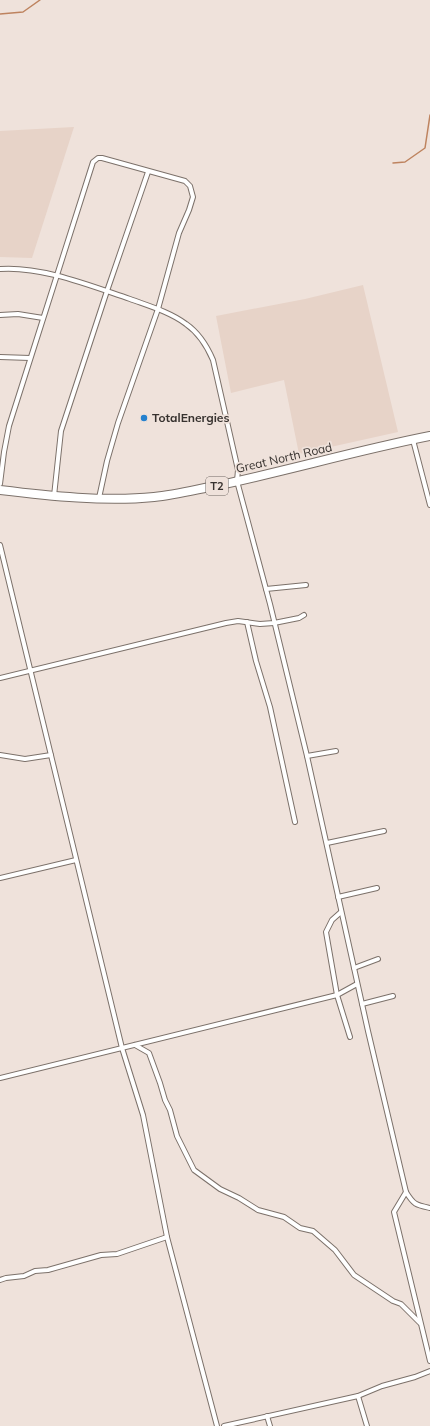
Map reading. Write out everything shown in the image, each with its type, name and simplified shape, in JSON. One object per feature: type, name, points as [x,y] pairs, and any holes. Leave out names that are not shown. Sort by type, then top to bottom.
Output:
[{"type":"highway","name":"Great North Road","points":[[0,490],[54,496],[99,498],[154,497],[237,482],[430,436]]},
{"type":"street","points":[[0,484],[1,464],[9,426],[30,358],[93,162],[96,159],[102,158],[148,172],[185,181],[190,186],[193,197],[179,233],[158,309],[118,423],[107,461],[99,498]]},
{"type":"street","points":[[54,496],[61,431],[106,291],[148,172]]},
{"type":"street","points":[[0,269],[11,268],[57,276],[158,309],[186,323],[208,348],[213,360],[238,470],[237,482],[266,589],[307,756],[357,984],[406,1192],[412,1202],[430,1208]]},
{"type":"street","points":[[0,315],[18,314],[43,318]]},
{"type":"street","points":[[0,357],[30,358]]},
{"type":"street","points":[[413,440],[430,505]]},
{"type":"street","points":[[0,545],[122,1048],[143,1115],[167,1237],[216,1426]]},
{"type":"street","points":[[266,589],[306,585]]},
{"type":"street","points":[[0,678],[226,623],[238,621],[260,624],[274,623],[299,618],[304,615]]},
{"type":"street","points":[[247,622],[256,661],[270,706],[296,822]]},
{"type":"street","points":[[307,756],[336,751]]},
{"type":"street","points":[[0,755],[25,759],[51,755]]},
{"type":"street","points":[[327,843],[384,831]]},
{"type":"street","points":[[0,878],[76,860]]},
{"type":"street","points":[[338,897],[377,888]]},
{"type":"street","points":[[341,912],[332,920],[326,932],[337,995],[350,1037]]},
{"type":"street","points":[[354,968],[378,959]]},
{"type":"street","points":[[0,1078],[337,995],[357,984]]},
{"type":"street","points":[[362,1004],[393,996]]},
{"type":"street","points":[[135,1045],[148,1053],[170,1110],[178,1136],[194,1170],[220,1189],[239,1198],[258,1210],[284,1216],[300,1228],[313,1231],[335,1250],[354,1275],[393,1301],[401,1304],[420,1323]]},
{"type":"street","points":[[406,1192],[394,1212],[430,1361]]},
{"type":"street","points":[[0,1280],[24,1276],[35,1271],[48,1270],[101,1256],[117,1254],[167,1237]]},
{"type":"street","points":[[224,1426],[358,1396],[382,1386],[415,1378],[430,1371]]},
{"type":"street","points":[[358,1396],[367,1426]]},
{"type":"street","points":[[267,1416],[270,1426]]},
{"type":"shaded area","points":[[74,127],[32,258],[0,257],[0,131]]},
{"type":"shaded area","points":[[363,285],[398,432],[299,454],[284,380],[231,393],[216,316],[305,299]]},
{"type":"waterway","points":[[0,14],[23,12],[40,0]]},
{"type":"waterway","points":[[393,163],[405,162],[425,148],[430,115]]},
{"type":"place","name":"TotalEnergies","points":[[144,418]]}]
